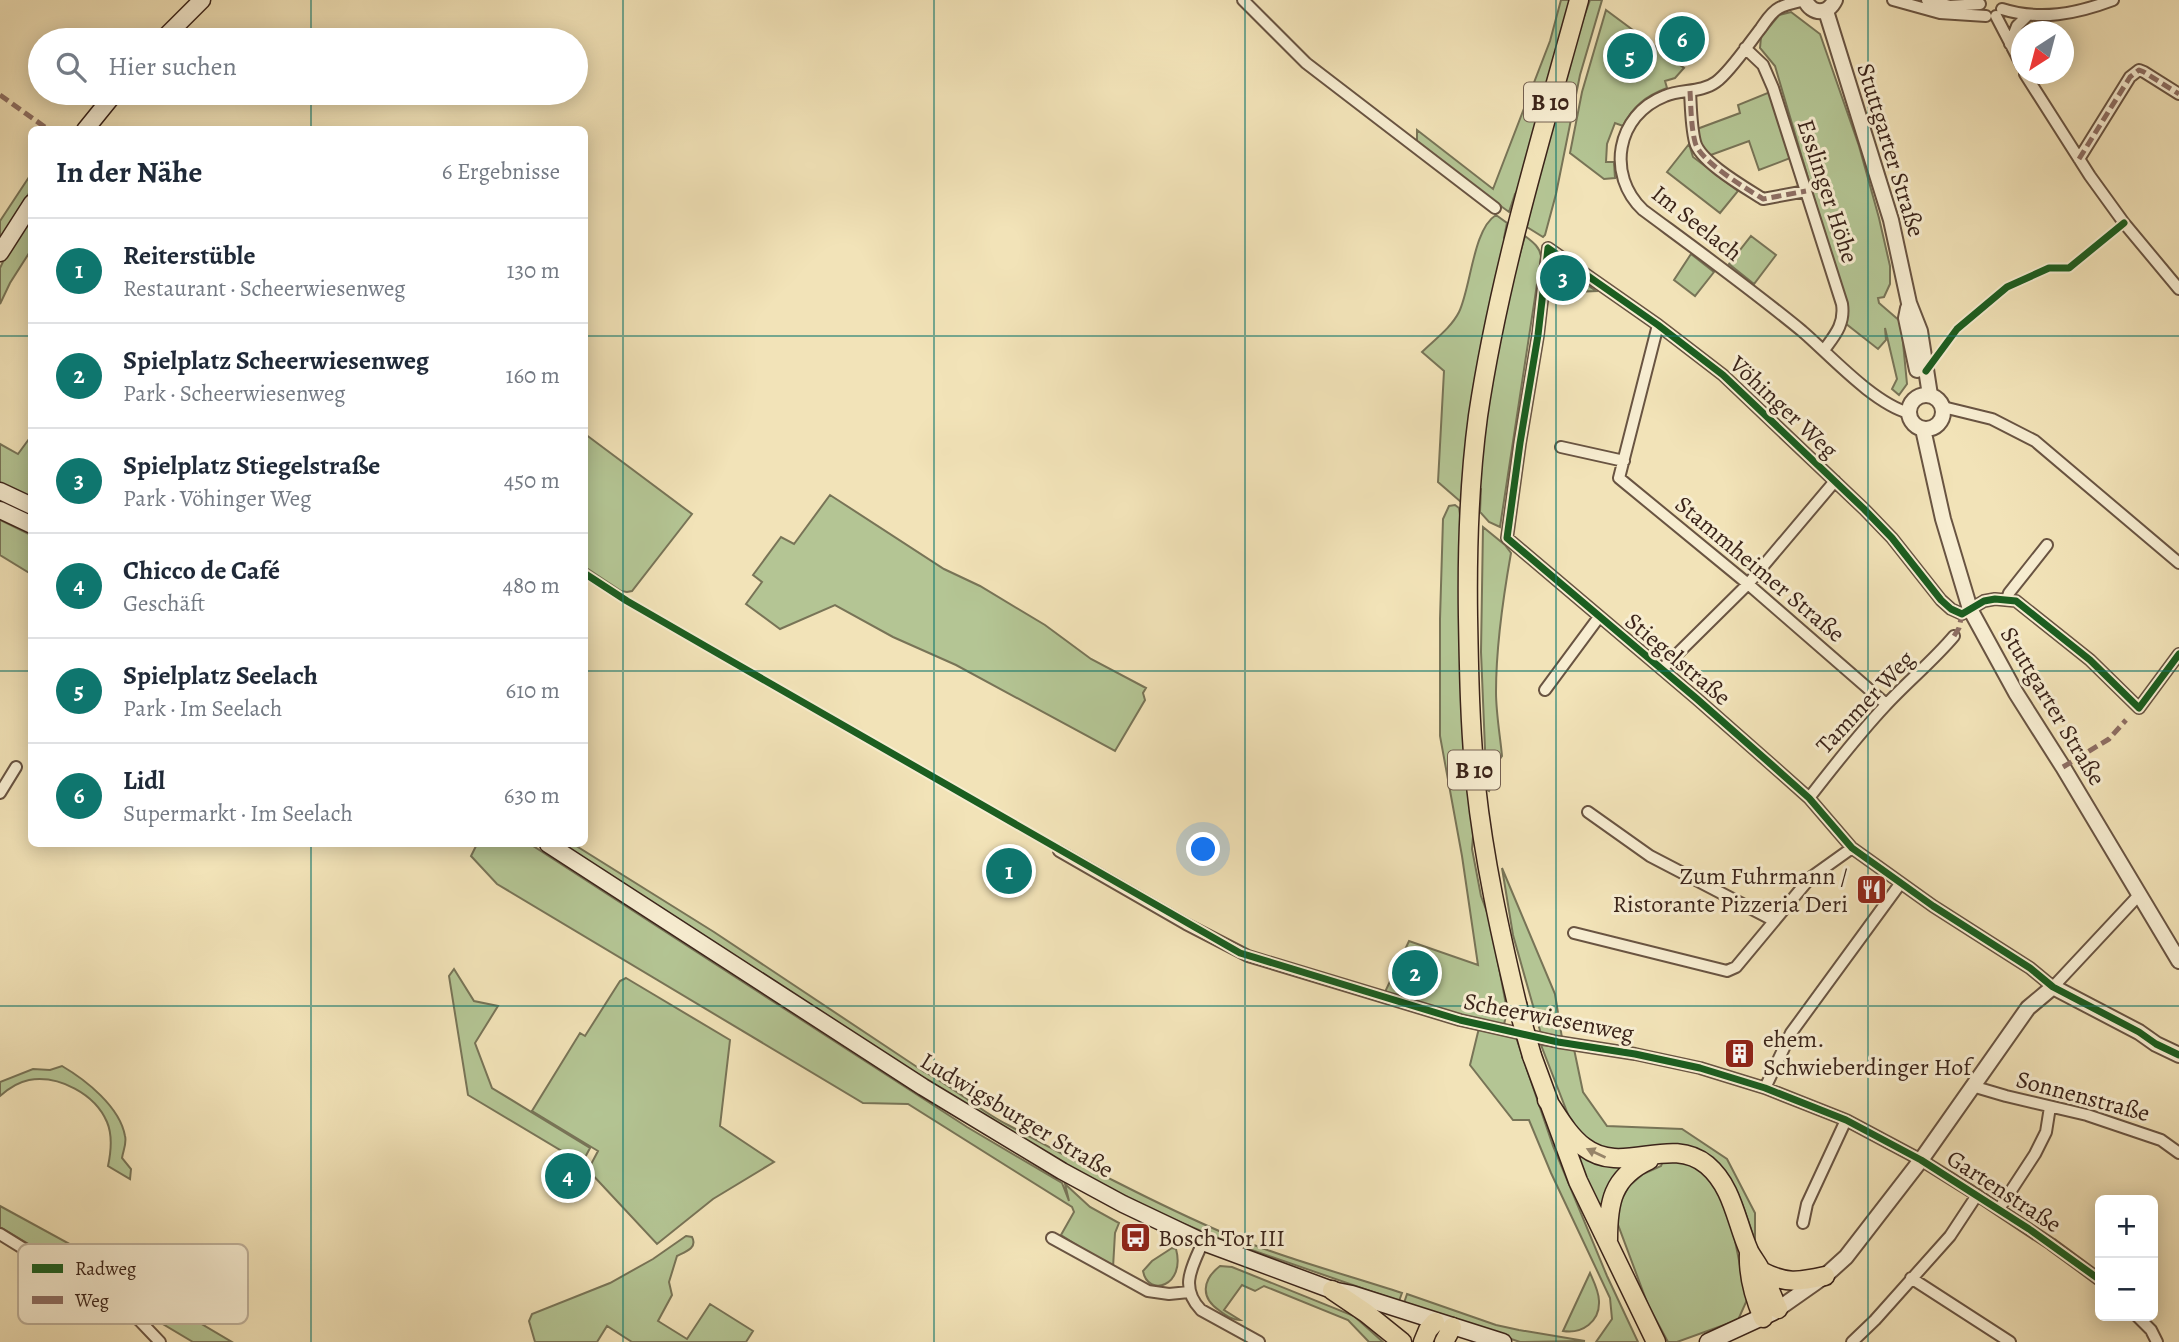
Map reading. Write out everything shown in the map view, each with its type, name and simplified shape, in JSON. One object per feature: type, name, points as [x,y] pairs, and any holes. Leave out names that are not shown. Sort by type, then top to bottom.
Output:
[{"type":"main road","points":[[174,28],[202,0]]},
{"type":"main road","name":"B 10","points":[[1579,0],[1511,245],[1478,419],[1466,573],[1469,705],[1476,788],[1487,864],[1517,1004],[1532,1056],[1578,1181],[1653,1337]]},
{"type":"main road","points":[[88,126],[105,105]]},
{"type":"main road","points":[[0,253],[28,209]]},
{"type":"main road","points":[[0,491],[28,504]]},
{"type":"main road","points":[[0,510],[28,523]]},
{"type":"main road","name":"Ludwigsburger Straße","points":[[553,847],[876,1057],[1051,1164],[1123,1204],[1203,1242],[1332,1290],[1352,1294],[1443,1330],[1503,1342]]},
{"type":"main road","points":[[1547,1100],[1574,1138],[1591,1152],[1612,1159],[1674,1153],[1689,1155],[1707,1166],[1732,1201],[1749,1251],[1761,1271],[1771,1313]]},
{"type":"main road","points":[[1608,1244],[1611,1197],[1616,1188],[1631,1170],[1662,1154]]},
{"type":"main road","points":[[1749,1251],[1750,1278],[1771,1313]]},
{"type":"main road","points":[[1761,1271],[1774,1278],[1792,1282],[1825,1276]]},
{"type":"main road","points":[[1332,1290],[1366,1312],[1402,1342]]},
{"type":"main road","points":[[1709,1342],[1771,1313]]},
{"type":"main road","points":[[1423,1342],[1427,1330],[1443,1330]]},
{"type":"street","points":[[1243,0],[1323,77],[1495,208]]},
{"type":"street","points":[[1805,0],[1815,11],[1834,3]]},
{"type":"street","name":"Im Seelach","points":[[1805,0],[1776,10],[1718,81],[1690,91],[1663,96],[1642,108],[1624,137],[1620,164],[1627,191],[1643,210],[1794,325],[1888,404],[1909,413]]},
{"type":"street","points":[[1893,0],[1940,13],[1997,10],[2027,16],[2073,13],[2113,0]]},
{"type":"street","points":[[1927,0],[1950,6],[1980,2],[1981,11],[1997,10]]},
{"type":"street","name":"Stuttgarter Straße","points":[[1834,3],[1891,220],[1909,303],[1920,331],[1925,395]]},
{"type":"street","points":[[1997,10],[2010,44]]},
{"type":"street","points":[[2010,44],[2017,26],[2027,16]]},
{"type":"street","name":"Esslinger Höhe","points":[[1745,48],[1763,65],[1767,73],[1842,304],[1844,316],[1836,334],[1824,350]]},
{"type":"street","points":[[2079,159],[2135,72],[2144,72],[2179,94]]},
{"type":"street","points":[[2031,84],[2124,223],[2179,289]]},
{"type":"street","points":[[1690,91],[1695,144],[1706,159],[1763,199],[1806,191]]},
{"type":"street","name":"Vöhinger Weg","points":[[1548,248],[1723,374],[1892,538],[1941,600],[1962,614],[1970,609]]},
{"type":"street","name":"Stiegelstraße","points":[[1548,248],[1538,335],[1507,538],[1809,798],[1852,848],[1900,884],[2030,968],[2053,987]]},
{"type":"street","points":[[1561,447],[1624,461],[1658,325]]},
{"type":"street","points":[[1909,413],[1911,404],[1925,395],[1938,399],[1943,411],[1939,423],[1927,428]]},
{"type":"street","points":[[1943,411],[1992,419],[2035,441],[2179,563]]},
{"type":"street","name":"Stuttgarter Straße","points":[[1909,413],[1914,425],[1927,428],[1930,457],[1950,542],[1970,609],[2016,693],[2179,961]]},
{"type":"street","name":"Stammheimer Straße","points":[[1624,461],[1619,478],[1748,584],[1886,704]]},
{"type":"street","points":[[1662,669],[1748,584],[1835,481]]},
{"type":"street","points":[[2007,599],[2047,545]]},
{"type":"street","points":[[1970,609],[1984,601],[2016,601],[2090,660],[2139,708],[2179,654]]},
{"type":"street","name":"Stiegelstraße","points":[[1545,690],[1599,617]]},
{"type":"street","name":"Tammer Weg","points":[[1809,798],[1886,704],[1936,658],[1954,636]]},
{"type":"street","points":[[0,793],[16,767]]},
{"type":"street","points":[[1588,812],[1650,856],[1773,920]]},
{"type":"street","points":[[1574,933],[1727,971],[1736,967],[1810,878],[1852,848]]},
{"type":"street","name":"Scheerwiesenweg","points":[[1059,851],[1186,924],[1248,956],[1460,1020],[1558,1042],[1622,1051],[1700,1068],[1765,1088],[1846,1120],[1921,1160]]},
{"type":"street","points":[[1765,1088],[1791,1033],[1900,884]]},
{"type":"street","points":[[1771,1313],[1825,1276],[1865,1236],[2028,1009],[2053,987],[2139,895]]},
{"type":"street","points":[[2053,987],[2179,1055]]},
{"type":"street","name":"Sonnenstraße","points":[[1972,1086],[2087,1115],[2161,1140],[2179,1153]]},
{"type":"street","points":[[1999,1209],[2035,1154],[2046,1132],[2050,1107]]},
{"type":"street","points":[[1803,1223],[1807,1204],[1846,1120]]},
{"type":"street","name":"Gartenstraße","points":[[1921,1160],[1999,1209],[2095,1276]]},
{"type":"street","points":[[1853,1342],[1950,1236],[1977,1195]]},
{"type":"street","points":[[0,1234],[18,1245]]},
{"type":"street","points":[[1052,1238],[1148,1291],[1169,1294],[1189,1292]]},
{"type":"street","points":[[1203,1242],[1189,1277],[1189,1292],[1201,1310],[1259,1342]]},
{"type":"street","points":[[1911,1278],[2010,1342]]},
{"type":"street","points":[[2142,1321],[2157,1342]]},
{"type":"street","points":[[143,1324],[160,1342]]},
{"type":"green space","points":[[1561,0],[1572,0],[1518,190],[1509,212],[1417,145],[1417,130],[1493,189],[1550,41]]},
{"type":"green space","points":[[1590,0],[1602,0],[1580,75],[1556,194],[1543,237],[1527,227],[1531,205],[1572,51]]},
{"type":"green space","points":[[1606,10],[1684,68],[1675,78],[1665,81],[1667,88],[1646,98],[1636,107],[1623,126],[1615,123],[1607,144],[1606,162],[1614,162],[1615,178],[1604,179],[1570,153],[1582,92]]},
{"type":"green space","points":[[1791,12],[1820,34],[1859,146],[1890,266],[1890,284],[1884,297],[1878,298],[1879,303],[1901,322],[1907,384],[1899,395],[1892,389],[1897,379],[1885,328],[1886,340],[1878,349],[1845,323],[1847,310],[1775,66],[1760,48],[1761,37],[1779,15]]},
{"type":"green space","points":[[1770,92],[1793,157],[1759,170],[1749,141],[1708,156],[1700,145],[1697,129],[1740,113],[1738,105]]},
{"type":"green space","points":[[1689,144],[1693,157],[1738,191],[1720,213],[1667,172]]},
{"type":"green space","points":[[28,179],[28,195],[0,239],[0,221]]},
{"type":"green space","points":[[1496,215],[1507,223],[1504,238],[1506,240],[1484,331],[1471,411],[1461,502],[1438,482],[1444,371],[1422,352],[1456,318],[1477,245],[1488,222]]},
{"type":"green space","points":[[28,220],[28,255],[0,304],[0,268]]},
{"type":"green space","points":[[1525,236],[1538,248],[1541,258],[1500,527],[1489,522],[1480,512],[1483,433],[1497,341]]},
{"type":"green space","points":[[1751,236],[1776,255],[1754,284],[1729,264]]},
{"type":"green space","points":[[1691,254],[1714,272],[1695,296],[1674,280]]},
{"type":"green space","points":[[1552,259],[1561,260],[1558,264],[1596,291],[1547,293]]},
{"type":"green space","points":[[588,436],[692,514],[632,591],[621,591],[588,569]]},
{"type":"green space","points":[[28,440],[28,498],[0,484],[0,444],[18,454]]},
{"type":"green space","points":[[830,495],[944,569],[980,586],[1045,625],[1091,659],[1146,688],[1143,693],[1145,700],[1115,751],[956,665],[893,637],[835,605],[780,629],[746,604],[762,582],[753,575],[781,537],[794,544]]},
{"type":"green space","points":[[1455,505],[1459,508],[1460,515],[1460,651],[1474,824],[1472,849],[1481,896],[1490,920],[1507,1010],[1504,1025],[1384,994],[1409,941],[1478,965],[1440,736],[1443,519],[1449,506]]},
{"type":"green space","points":[[0,520],[28,534],[28,572],[0,555]]},
{"type":"green space","points":[[1483,527],[1511,553],[1500,622],[1496,675],[1502,756],[1490,773],[1489,791],[1484,788],[1481,652]]},
{"type":"green space","points":[[476,847],[535,847],[967,1127],[1062,1183],[1069,1201],[1065,1184],[1090,1207],[1119,1223],[1115,1233],[1113,1268],[1061,1235],[1074,1212],[1072,1207],[908,1104],[863,1103],[497,884],[471,856]]},
{"type":"green space","points":[[563,847],[578,847],[714,932],[1008,1125],[1198,1222],[1269,1251],[1402,1293],[1399,1301],[1223,1240],[1177,1221],[1118,1194],[995,1127]]},
{"type":"green space","points":[[1502,868],[1555,994],[1562,1038],[1541,1034],[1513,935]]},
{"type":"green space","points":[[454,969],[474,1001],[498,1006],[475,1043],[492,1088],[590,1148],[582,1163],[468,1095],[449,976]]},
{"type":"green space","points":[[626,978],[730,1040],[720,1126],[774,1162],[713,1199],[657,1244],[588,1170],[598,1151],[532,1111],[580,1033],[585,1036],[620,981]]},
{"type":"green space","points":[[1479,1028],[1516,1037],[1553,1146],[1607,1276],[1638,1342],[1596,1342],[1612,1319],[1610,1298],[1529,1120],[1513,1120],[1470,1065]]},
{"type":"green space","points":[[1541,1045],[1574,1049],[1583,1092],[1607,1126],[1682,1129],[1727,1159],[1755,1213],[1755,1241],[1735,1187],[1714,1160],[1698,1151],[1679,1148],[1621,1152],[1602,1148],[1584,1137],[1569,1117]]},
{"type":"green space","points":[[62,1066],[101,1095],[116,1115],[125,1136],[122,1158],[131,1169],[130,1179],[108,1166],[111,1144],[109,1127],[101,1112],[85,1095],[64,1084],[40,1079],[21,1082],[0,1096],[0,1082],[33,1069],[50,1070]]},
{"type":"green space","points":[[1573,1146],[1624,1166],[1603,1210],[1596,1205]]},
{"type":"green space","points":[[1663,1161],[1686,1161],[1709,1175],[1730,1216],[1747,1300],[1738,1320],[1677,1342],[1668,1342],[1648,1305],[1617,1222],[1618,1206],[1629,1186],[1643,1174],[1661,1166]]},
{"type":"green space","points":[[0,1206],[70,1244],[29,1244],[0,1227]]},
{"type":"green space","points":[[686,1236],[692,1237],[693,1244],[690,1249],[677,1256],[669,1282],[672,1295],[658,1321],[687,1339],[710,1304],[753,1331],[746,1342],[632,1342],[607,1326],[597,1342],[535,1342],[529,1321],[532,1314],[610,1283],[653,1259]]},
{"type":"green space","points":[[1172,1248],[1176,1249],[1176,1272],[1165,1284],[1152,1284],[1143,1271],[1152,1261]]},
{"type":"green space","points":[[1220,1266],[1232,1267],[1354,1316],[1383,1342],[1369,1342],[1348,1320],[1264,1286],[1255,1291],[1242,1285],[1224,1310],[1240,1320],[1234,1319],[1214,1306],[1206,1295],[1207,1283]]},
{"type":"green space","points":[[1590,1273],[1599,1298],[1596,1315],[1593,1321],[1577,1331],[1563,1331]]},
{"type":"green space","points":[[1407,1294],[1496,1325],[1585,1341],[1520,1342],[1404,1303]]},
{"type":"green space","points":[[163,1324],[202,1324],[232,1342],[193,1342]]},
{"type":"marked path","points":[[2079,159],[2130,77],[2139,70],[2179,94]]},
{"type":"marked path","points":[[1690,91],[1695,142],[1714,166],[1763,199],[1806,191]]},
{"type":"marked path","points":[[0,95],[43,126]]},
{"type":"marked path","points":[[1954,636],[1962,614]]},
{"type":"marked path","points":[[2063,767],[2109,739],[2126,720]]},
{"type":"cycle path","points":[[1926,371],[1957,329],[2007,287],[2049,268],[2069,268],[2124,223]]},
{"type":"cycle path","points":[[2179,654],[2139,708],[2090,660],[2016,601],[1984,601],[1962,614],[1951,609],[1864,509],[1723,375],[1658,325],[1548,248],[1538,335],[1507,538],[1809,798],[1852,848],[1933,906],[2030,968],[2053,987],[2179,1055]]},
{"type":"cycle path","points":[[588,576],[627,601],[1240,953],[1460,1020],[1558,1042],[1700,1068],[1765,1088],[1846,1120],[1921,1160],[2029,1229],[2095,1276]]},
{"type":"place","name":"Lidl","points":[[1682,39]]},
{"type":"place","name":"Spielplatz Seelach","points":[[1630,56]]},
{"type":"place","name":"Spielplatz Stiegelstraße","points":[[1563,278]]},
{"type":"place","name":"Reiterstüble","points":[[1009,871]]},
{"type":"place","name":"Zum Fuhrmann / Ristorante Pizzeria Deri","points":[[1871,890]]},
{"type":"place","name":"Spielplatz Scheerwiesenweg","points":[[1415,973]]},
{"type":"place","name":"ehem. Schwieberdinger Hof","points":[[1740,1053]]},
{"type":"place","name":"Chicco de Café","points":[[568,1176]]},
{"type":"place","name":"Bosch Tor III","points":[[1135,1238]]}]
